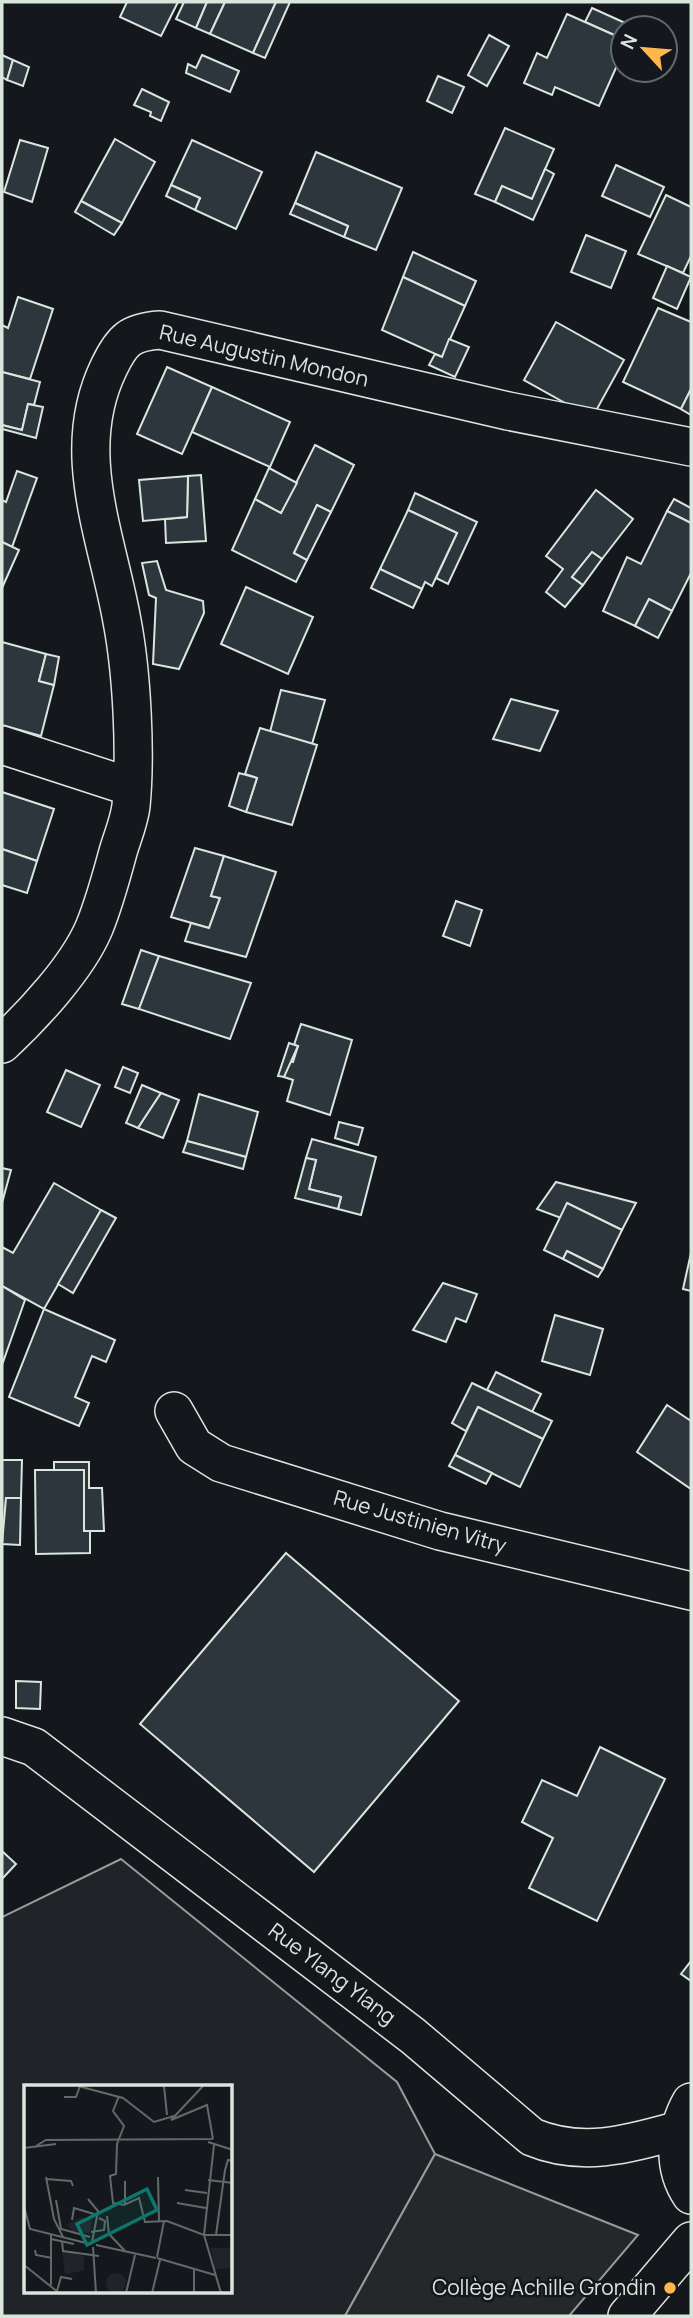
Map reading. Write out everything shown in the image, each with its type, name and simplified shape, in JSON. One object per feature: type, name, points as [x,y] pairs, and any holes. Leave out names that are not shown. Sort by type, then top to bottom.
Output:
[{"type":"street","name":"Rue Augustin Mondon","points":[[2,1044],[41,1006],[93,931],[131,808],[131,714],[123,622],[94,505],[91,431],[103,379],[116,352],[137,332],[160,330],[495,408],[691,447]]},
{"type":"street","points":[[2,745],[131,787]]},
{"type":"street","name":"Rue Justinien Vitry","points":[[174,1410],[194,1446],[221,1463],[440,1531],[691,1591]]},
{"type":"street","name":"Rue Ylang Ylang","points":[[2,1736],[34,1746],[413,2036],[532,2137],[553,2146],[595,2150],[685,2116]]},
{"type":"street","points":[[685,2116],[677,2158],[691,2195]]},
{"type":"street","points":[[626,2316],[691,2241]]},
{"type":"shaded area","points":[[121,1859],[397,2082],[435,2154],[345,2316],[2,2316],[2,1917]]},
{"type":"shaded area","points":[[435,2154],[638,2235],[569,2316],[345,2316]]},
{"type":"building","points":[[127,2],[178,2],[161,36],[120,17]]},
{"type":"building","points":[[184,2],[207,2],[196,28],[176,19]]},
{"type":"building","points":[[207,2],[225,2],[210,34],[196,28]]},
{"type":"building","points":[[225,2],[276,2],[253,53],[210,34]]},
{"type":"building","points":[[276,2],[290,2],[265,58],[253,53]]},
{"type":"building","points":[[592,8],[609,16],[609,33],[585,22]]},
{"type":"building","points":[[567,14],[609,33],[609,84],[599,106],[555,87],[552,95],[524,83],[537,53],[547,58]]},
{"type":"building","points":[[489,35],[509,46],[487,86],[468,75]]},
{"type":"building","points":[[2,55],[13,60],[7,80],[2,77]]},
{"type":"building","points":[[202,55],[239,71],[230,92],[186,73],[188,64],[196,68]]},
{"type":"building","points":[[13,60],[29,67],[23,86],[7,80]]},
{"type":"building","points":[[438,76],[464,87],[452,113],[427,101]]},
{"type":"building","points":[[142,89],[169,102],[161,121],[150,116],[151,112],[134,105]]},
{"type":"building","points":[[505,128],[554,149],[532,199],[502,186],[495,202],[475,194]]},
{"type":"building","points":[[115,139],[155,162],[122,223],[81,201]]},
{"type":"building","points":[[20,140],[48,148],[32,202],[4,192]]},
{"type":"building","points":[[192,140],[262,172],[236,229],[195,210],[200,198],[171,185]]},
{"type":"building","points":[[316,152],[402,188],[376,250],[344,237],[348,226],[295,203]]},
{"type":"building","points":[[616,165],[664,187],[650,217],[602,196]]},
{"type":"building","points":[[545,169],[554,174],[533,220],[495,202],[502,186],[532,199]]},
{"type":"building","points":[[171,185],[200,198],[195,210],[166,196]]},
{"type":"building","points":[[666,195],[691,207],[691,256],[683,273],[638,254]]},
{"type":"building","points":[[81,201],[122,223],[114,235],[75,212]]},
{"type":"building","points":[[295,203],[348,226],[344,237],[290,214]]},
{"type":"building","points":[[586,235],[626,251],[611,288],[571,272]]},
{"type":"building","points":[[413,252],[476,281],[465,306],[403,277]]},
{"type":"building","points":[[667,266],[691,277],[677,309],[653,298]]},
{"type":"building","points":[[403,277],[465,306],[442,357],[382,330]]},
{"type":"building","points":[[18,297],[53,309],[30,379],[2,372],[2,325],[8,328]]},
{"type":"building","points":[[658,308],[691,322],[691,389],[681,409],[623,382]]},
{"type":"building","points":[[556,322],[624,360],[592,418],[524,380]]},
{"type":"building","points":[[449,339],[469,347],[455,377],[429,365],[435,354],[442,357]]},
{"type":"building","points":[[167,367],[212,387],[182,454],[137,434]]},
{"type":"building","points":[[2,372],[40,382],[34,405],[28,404],[22,430],[2,425]]},
{"type":"building","points":[[212,387],[290,422],[270,467],[192,432]]},
{"type":"building","points":[[691,389],[691,415],[681,409]]},
{"type":"building","points":[[28,404],[43,407],[36,438],[2,429],[2,425],[22,430]]},
{"type":"building","points":[[315,445],[354,465],[331,512],[317,505],[294,553],[307,560],[296,582],[232,550],[255,499],[281,513]]},
{"type":"building","points":[[269,468],[297,483],[281,513],[255,499]]},
{"type":"building","points":[[17,471],[37,478],[12,547],[2,542],[2,500],[6,502]]},
{"type":"building","points":[[201,475],[206,541],[166,543],[165,519],[187,517],[188,476]]},
{"type":"building","points":[[188,476],[187,517],[143,521],[139,480]]},
{"type":"building","points":[[596,490],[633,519],[602,559],[592,552],[572,577],[583,585],[565,607],[546,592],[563,569],[546,556]]},
{"type":"building","points":[[415,493],[477,522],[448,584],[436,578],[457,533],[408,510]]},
{"type":"building","points":[[674,499],[691,508],[691,523],[667,511]]},
{"type":"building","points":[[317,505],[331,512],[307,560],[294,553]]},
{"type":"building","points":[[408,510],[457,533],[432,586],[425,582],[422,589],[380,569]]},
{"type":"building","points":[[667,511],[691,523],[691,573],[672,611],[649,599],[635,626],[603,611],[627,557],[641,564]]},
{"type":"building","points":[[2,542],[19,550],[2,588]]},
{"type":"building","points":[[592,552],[602,559],[583,585],[572,577]]},
{"type":"building","points":[[157,561],[166,590],[203,601],[204,613],[179,669],[153,664],[156,598],[149,595],[142,563]]},
{"type":"building","points":[[380,569],[422,589],[413,608],[371,588]]},
{"type":"building","points":[[246,587],[313,617],[288,674],[221,644]]},
{"type":"building","points":[[649,599],[672,611],[658,638],[635,626]]},
{"type":"building","points":[[2,642],[46,654],[39,681],[54,685],[41,736],[2,725]]},
{"type":"building","points":[[46,654],[59,657],[54,685],[39,681]]},
{"type":"building","points":[[281,690],[325,700],[312,744],[270,732]]},
{"type":"building","points":[[511,699],[558,711],[540,751],[493,739]]},
{"type":"building","points":[[260,728],[317,745],[292,825],[246,812],[257,778],[245,774]]},
{"type":"building","points":[[239,773],[257,778],[246,812],[229,806]]},
{"type":"building","points":[[2,792],[54,809],[37,861],[2,849]]},
{"type":"building","points":[[195,848],[224,856],[211,896],[220,898],[209,928],[171,917]]},
{"type":"building","points":[[2,849],[37,861],[27,893],[2,885]]},
{"type":"building","points":[[224,856],[276,872],[246,957],[185,941],[191,923],[209,928],[220,898],[211,896]]},
{"type":"building","points":[[456,901],[482,910],[470,946],[443,936]]},
{"type":"building","points":[[141,950],[159,956],[139,1009],[122,1004]]},
{"type":"building","points":[[159,956],[251,983],[230,1039],[139,1009]]},
{"type":"building","points":[[301,1024],[352,1040],[330,1115],[287,1101],[293,1080],[284,1077],[289,1061],[293,1062],[298,1046],[294,1045]]},
{"type":"building","points":[[289,1043],[298,1046],[284,1077],[278,1076]]},
{"type":"building","points":[[123,1067],[138,1073],[130,1093],[115,1087]]},
{"type":"building","points":[[66,1070],[100,1085],[81,1127],[47,1112]]},
{"type":"building","points":[[142,1085],[161,1093],[138,1128],[126,1123]]},
{"type":"building","points":[[161,1093],[179,1100],[163,1138],[138,1128]]},
{"type":"building","points":[[199,1094],[258,1112],[246,1157],[187,1141]]},
{"type":"building","points":[[339,1122],[363,1128],[358,1145],[335,1138]]},
{"type":"building","points":[[312,1139],[376,1157],[361,1215],[338,1209],[341,1197],[309,1189],[316,1160],[306,1158]]},
{"type":"building","points":[[187,1141],[246,1157],[243,1169],[183,1152]]},
{"type":"building","points":[[306,1158],[316,1160],[309,1189],[341,1197],[338,1209],[295,1198]]},
{"type":"building","points":[[2,1168],[11,1170],[2,1203]]},
{"type":"building","points":[[556,1182],[636,1203],[622,1230],[567,1203],[561,1218],[537,1209]]},
{"type":"building","points":[[54,1183],[101,1210],[44,1309],[2,1286],[2,1247],[13,1253]]},
{"type":"building","points":[[567,1203],[622,1230],[603,1269],[567,1251],[563,1259],[544,1250]]},
{"type":"building","points":[[101,1210],[116,1218],[73,1293],[58,1284]]},
{"type":"building","points":[[567,1251],[603,1269],[598,1277],[563,1259]]},
{"type":"building","points":[[691,1253],[691,1291],[683,1289]]},
{"type":"building","points":[[443,1283],[477,1294],[466,1322],[456,1318],[446,1342],[413,1330]]},
{"type":"building","points":[[2,1286],[25,1300],[2,1365]]},
{"type":"building","points":[[44,1309],[115,1340],[106,1362],[92,1356],[75,1397],[89,1403],[79,1426],[9,1397]]},
{"type":"building","points":[[555,1315],[603,1329],[590,1375],[542,1361]]},
{"type":"building","points":[[496,1372],[541,1394],[532,1412],[487,1390]]},
{"type":"building","points":[[472,1383],[552,1421],[543,1439],[478,1407],[466,1431],[452,1423]]},
{"type":"building","points":[[667,1405],[691,1421],[691,1489],[637,1452]]},
{"type":"building","points":[[478,1407],[543,1439],[520,1487],[455,1455]]},
{"type":"building","points":[[455,1455],[492,1473],[486,1484],[449,1466]]},
{"type":"building","points":[[2,1460],[22,1460],[21,1498],[6,1498],[5,1526],[2,1526]]},
{"type":"building","points":[[54,1462],[89,1462],[89,1488],[102,1488],[104,1531],[84,1531],[84,1470],[54,1470]]},
{"type":"building","points":[[35,1470],[84,1470],[84,1531],[90,1531],[90,1553],[36,1554]]},
{"type":"building","points":[[6,1498],[21,1498],[20,1545],[2,1544]]},
{"type":"building","points":[[286,1553],[459,1701],[314,1872],[140,1724]]},
{"type":"building","points":[[16,1681],[41,1682],[40,1709],[16,1708]]},
{"type":"building","points":[[600,1747],[665,1779],[597,1921],[529,1888],[553,1838],[522,1822],[542,1780],[577,1796]]},
{"type":"building","points":[[2,1851],[16,1864],[2,1879]]},
{"type":"building","points":[[691,1961],[691,1981],[681,1974]]},
{"type":"place","name":"Collège Achille Grondin","points":[[670,2288]]}]
